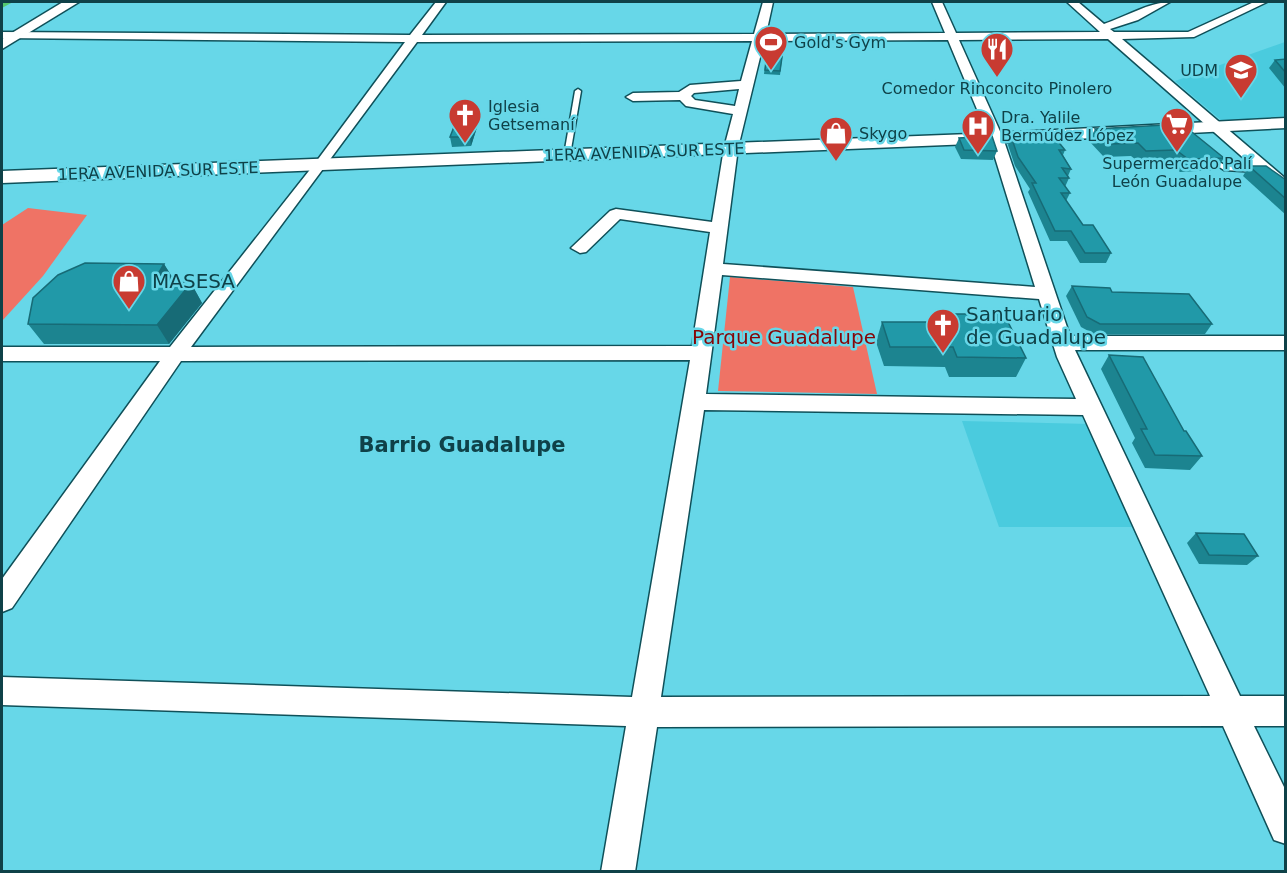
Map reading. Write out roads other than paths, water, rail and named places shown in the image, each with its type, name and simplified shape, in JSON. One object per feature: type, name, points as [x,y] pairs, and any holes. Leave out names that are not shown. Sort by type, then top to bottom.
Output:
[{"type":"street","points":[[2,45],[8,36],[72,2]]},
{"type":"street","points":[[2,600],[176,353],[321,165],[441,2]]},
{"type":"street","points":[[618,872],[694,402],[731,148],[745,85],[768,2]]},
{"type":"street","points":[[937,2],[996,138],[1064,350],[1286,828]]},
{"type":"street","points":[[1072,2],[1286,187]]},
{"type":"street","points":[[1107,32],[1165,2]]},
{"type":"street","points":[[8,36],[414,39],[954,37],[1107,32],[1190,35],[1262,2]]},
{"type":"street","points":[[683,96],[690,89],[745,85]]},
{"type":"street","points":[[633,97],[683,96],[692,103],[739,111]]},
{"type":"street","name":"1ERA AVENIDA SUR ESTE","points":[[2,177],[567,154],[1181,133],[1217,126],[1286,123]]},
{"type":"street","points":[[580,248],[616,214],[719,228]]},
{"type":"street","points":[[713,269],[1047,294]]},
{"type":"street","points":[[1064,350],[1286,343]]},
{"type":"street","points":[[1064,350],[1286,357]]},
{"type":"street","points":[[2,354],[701,353]]},
{"type":"street","points":[[694,402],[1089,407]]},
{"type":"street","points":[[2,691],[643,712],[1286,711]]},
{"type":"lane","points":[[567,154],[578,91]]},
{"type":"lane","points":[[1199,149],[1224,168],[1266,170]]},
{"type":"place","name":"Gold's Gym","points":[[771,71]]},
{"type":"place","name":"Comedor Rinconcito Pinolero","points":[[997,78]]},
{"type":"place","name":"UDM","points":[[1241,99]]},
{"type":"place","name":"Iglesia Getsemaní","points":[[465,144]]},
{"type":"place","name":"Supermercado Palí León Guadalupe","points":[[1177,153]]},
{"type":"place","name":"Dra. Yalile Bermúdez López","points":[[978,155]]},
{"type":"place","name":"Skygo","points":[[836,162]]},
{"type":"place","name":"MASESA","points":[[129,310]]},
{"type":"place","name":"Santuario de Guadalupe","points":[[943,354]]},
{"type":"district","name":"Barrio Guadalupe","points":[[462,445]]},
{"type":"park label","name":"Parque Guadalupe","points":[[784,337]]}]
